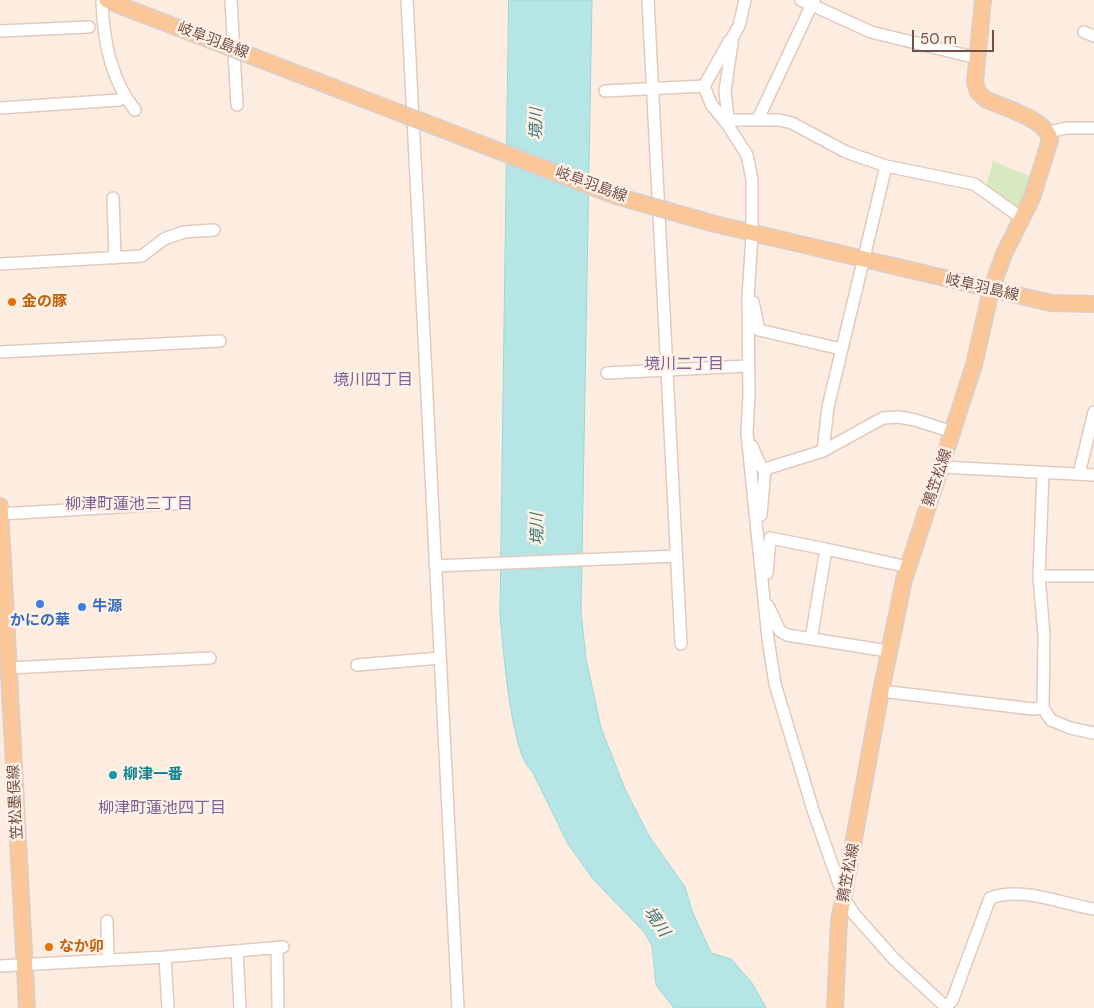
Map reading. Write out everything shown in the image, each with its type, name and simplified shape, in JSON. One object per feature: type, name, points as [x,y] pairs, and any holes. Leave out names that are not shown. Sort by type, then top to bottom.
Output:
[{"type":"main road","points":[[982,0],[975,82],[978,92],[984,99],[1042,124],[1049,132]]},
{"type":"main road","name":"岐阜羽島線","points":[[113,2],[616,196],[752,235],[991,290],[1051,303],[1094,304]]},
{"type":"main road","name":"鶉笠松線","points":[[835,1008],[838,937],[844,898],[888,651],[908,567],[942,468],[974,365],[991,290],[1004,254],[1032,198],[1050,140],[1049,132]]},
{"type":"main road","name":"笠松墨俣線","points":[[0,506],[5,663],[27,1008]]},
{"type":"street","points":[[102,0],[106,40],[113,71],[124,97],[135,110]]},
{"type":"street","points":[[231,0],[237,105]]},
{"type":"street","points":[[407,0],[458,1008]]},
{"type":"street","points":[[648,0],[680,644]]},
{"type":"street","points":[[728,122],[726,92],[738,0]]},
{"type":"street","points":[[704,86],[739,26],[744,0]]},
{"type":"street","points":[[801,0],[813,2],[872,32],[977,58]]},
{"type":"street","points":[[758,119],[813,2]]},
{"type":"street","points":[[0,31],[89,27]]},
{"type":"street","points":[[604,91],[704,86]]},
{"type":"street","points":[[704,86],[711,104],[728,122],[747,155],[752,179],[752,235],[748,298],[747,366],[749,395],[747,433],[764,602],[775,684],[813,810],[844,898],[854,914],[894,959],[946,1008],[952,1002],[990,898],[998,895],[1047,897],[1094,909]]},
{"type":"street","points":[[0,108],[119,100],[124,97]]},
{"type":"street","points":[[728,122],[758,119],[792,123],[846,152],[886,166],[974,184],[1023,219]]},
{"type":"street","points":[[1049,132],[1066,128],[1094,128]]},
{"type":"street","points":[[823,451],[828,407],[886,166]]},
{"type":"street","points":[[113,198],[115,258]]},
{"type":"street","points":[[0,264],[142,256],[164,240],[184,232],[214,230]]},
{"type":"street","points":[[748,298],[753,300],[759,330],[841,349]]},
{"type":"street","points":[[0,352],[220,341]]},
{"type":"street","points":[[607,373],[747,366]]},
{"type":"street","points":[[1079,474],[1094,412]]},
{"type":"street","points":[[765,469],[823,451],[883,418],[915,420],[953,432]]},
{"type":"street","points":[[747,433],[750,436],[758,461],[765,469],[761,529],[757,529]]},
{"type":"street","points":[[942,468],[1094,475]]},
{"type":"street","points":[[1043,473],[1040,576],[1044,635],[1043,708],[1051,720],[1070,728],[1094,733]]},
{"type":"street","points":[[0,514],[186,502]]},
{"type":"street","points":[[763,589],[766,584],[770,538],[908,567]]},
{"type":"street","points":[[811,639],[826,550]]},
{"type":"street","points":[[435,566],[676,556]]},
{"type":"street","points":[[1040,576],[1094,576]]},
{"type":"street","points":[[764,602],[780,631],[788,635],[888,651]]},
{"type":"street","points":[[5,663],[210,658]]},
{"type":"street","points":[[357,665],[440,658]]},
{"type":"street","points":[[881,690],[1033,710],[1043,708]]},
{"type":"street","points":[[107,921],[108,960]]},
{"type":"street","points":[[0,966],[165,957],[280,948],[278,1006]]},
{"type":"street","points":[[237,951],[240,1008]]},
{"type":"street","points":[[165,957],[168,1008]]},
{"type":"green space","points":[[993,161],[1034,178],[1022,210],[986,187]]},
{"type":"water","name":"境川","points":[[509,0],[592,0],[581,611],[586,659],[601,728],[625,789],[649,836],[685,887],[692,911],[711,953],[731,959],[752,983],[766,1008],[674,1008],[656,985],[652,946],[645,933],[593,879],[568,844],[532,771],[525,761],[513,723],[500,616]]},
{"type":"place","name":"金の豚","points":[[12,302]]},
{"type":"place","name":"かにの華","points":[[40,604]]},
{"type":"place","name":"牛源","points":[[82,607]]},
{"type":"place","name":"柳津一番","points":[[113,775]]},
{"type":"place","name":"なか卯","points":[[49,947]]},
{"type":"district","name":"境川二丁目","points":[[684,365]]},
{"type":"district","name":"境川四丁目","points":[[373,381]]},
{"type":"district","name":"柳津町蓮池三丁目","points":[[129,505]]},
{"type":"district","name":"柳津町蓮池四丁目","points":[[162,809]]}]
